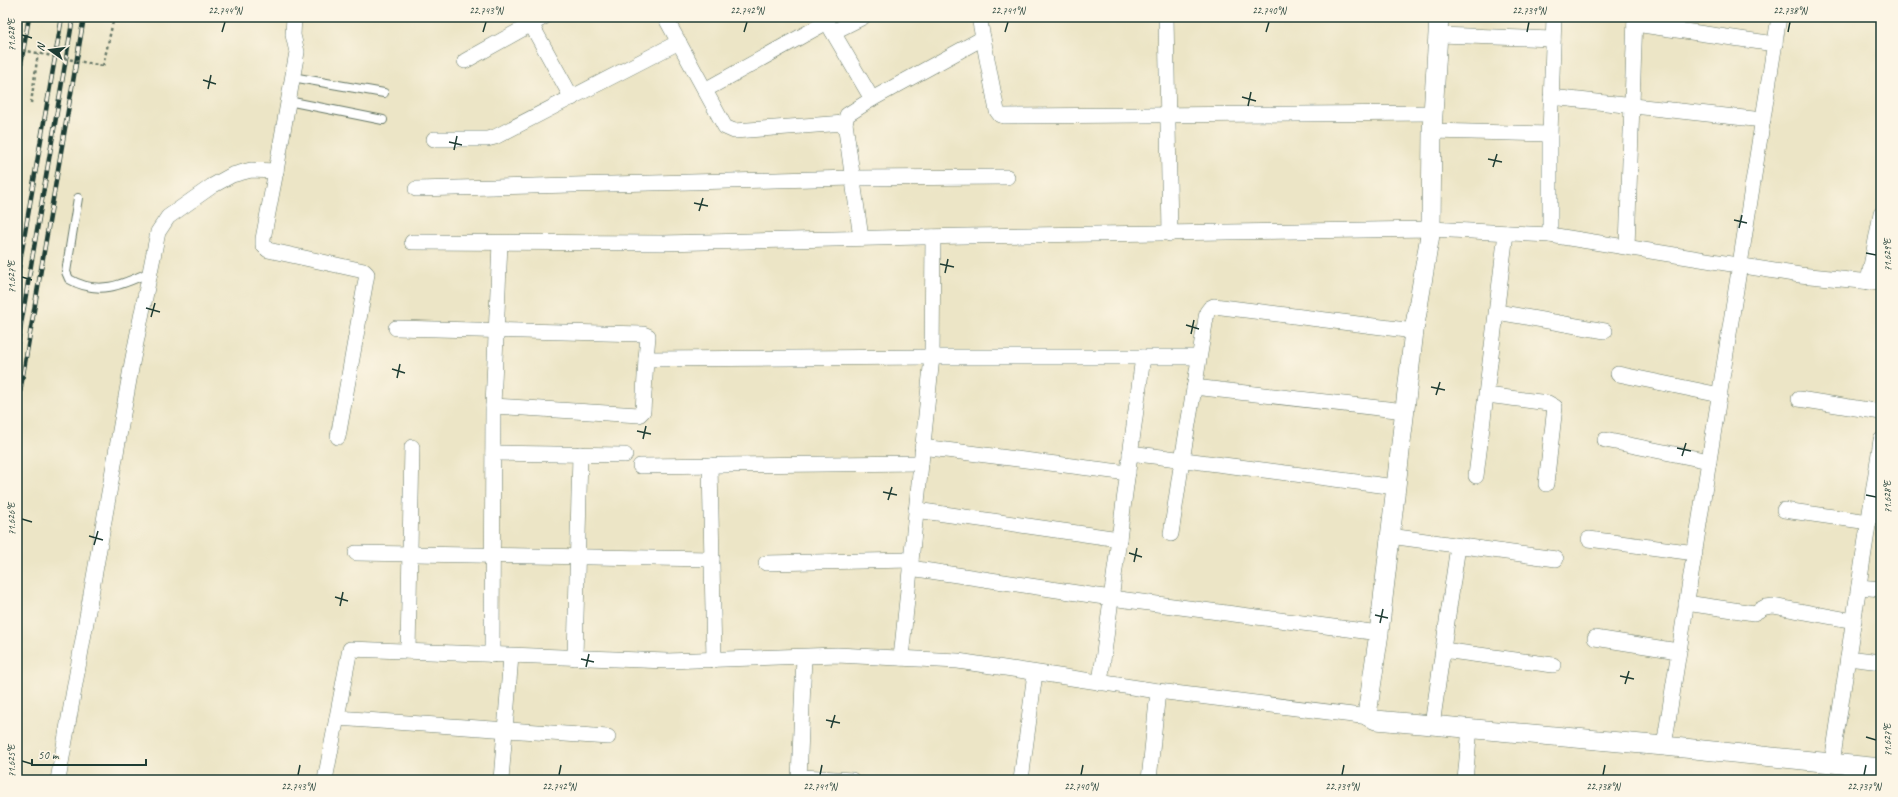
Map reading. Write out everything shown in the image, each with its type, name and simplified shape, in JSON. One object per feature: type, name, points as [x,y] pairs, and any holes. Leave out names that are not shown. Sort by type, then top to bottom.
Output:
[{"type":"street","points":[[294,17],[293,34],[297,52],[263,239],[265,248],[268,250],[364,271],[367,274],[338,437]]},
{"type":"street","points":[[665,17],[725,127],[734,131],[845,123]]},
{"type":"street","points":[[706,90],[828,24],[863,17]]},
{"type":"street","points":[[979,17],[997,111],[1000,115],[1004,116],[1168,116],[1433,122],[1550,134]]},
{"type":"street","points":[[1166,17],[1170,234]]},
{"type":"street","points":[[1550,235],[1550,134],[1552,40],[1554,17]]},
{"type":"street","points":[[1664,746],[1741,266],[1779,17]]},
{"type":"street","points":[[1627,247],[1635,20],[1775,44]]},
{"type":"street","points":[[465,61],[538,21],[572,98]]},
{"type":"street","points":[[828,24],[872,99]]},
{"type":"street","points":[[1369,717],[1368,708],[1379,633],[1414,331],[1431,229],[1433,122],[1439,26],[1552,40]]},
{"type":"street","points":[[861,238],[845,123],[847,116],[872,99],[983,38]]},
{"type":"street","points":[[434,139],[487,139],[572,98],[679,42]]},
{"type":"street","points":[[1551,98],[1763,120]]},
{"type":"street","points":[[58,780],[132,363],[158,232],[168,216],[212,186],[232,175],[251,170],[276,171]]},
{"type":"street","points":[[416,189],[853,178],[1007,177]]},
{"type":"street","points":[[412,242],[663,243],[933,236],[1170,234],[1431,229],[1550,235],[1800,275],[1875,282],[1881,214]]},
{"type":"street","points":[[1476,476],[1506,233]]},
{"type":"street","points":[[901,658],[932,357],[933,236]]},
{"type":"street","points":[[492,655],[493,406],[500,243]]},
{"type":"street","points":[[1172,534],[1182,460],[1206,312],[1210,308],[1214,306],[1414,331]]},
{"type":"street","points":[[1497,312],[1605,331]]},
{"type":"street","points":[[396,328],[643,334],[648,336],[643,411],[639,415],[493,406]]},
{"type":"street","points":[[1100,682],[1143,357]]},
{"type":"street","points":[[646,359],[1199,357]]},
{"type":"street","points":[[1618,374],[1720,395]]},
{"type":"street","points":[[1194,387],[1405,410]]},
{"type":"street","points":[[1487,395],[1548,403],[1555,407],[1546,484]]},
{"type":"street","points":[[1799,399],[1881,412]]},
{"type":"street","points":[[1605,440],[1709,461]]},
{"type":"street","points":[[1832,763],[1859,586],[1873,518],[1881,440]]},
{"type":"street","points":[[408,651],[412,447]]},
{"type":"street","points":[[922,447],[1128,473]]},
{"type":"street","points":[[493,452],[625,456]]},
{"type":"street","points":[[1130,453],[1396,486]]},
{"type":"street","points":[[575,658],[580,454]]},
{"type":"street","points":[[640,466],[921,463]]},
{"type":"street","points":[[710,465],[714,660]]},
{"type":"street","points":[[916,510],[1119,539]]},
{"type":"street","points":[[1784,510],[1873,518]]},
{"type":"street","points":[[1390,536],[1556,559]]},
{"type":"street","points":[[1589,539],[1695,553]]},
{"type":"street","points":[[1432,725],[1458,546]]},
{"type":"street","points":[[356,553],[712,559]]},
{"type":"street","points":[[766,563],[910,564],[1111,598],[1379,633]]},
{"type":"street","points":[[1859,586],[1881,588]]},
{"type":"street","points":[[1686,603],[1754,613],[1764,607],[1773,606],[1854,620]]},
{"type":"street","points":[[1595,638],[1678,652]]},
{"type":"street","points":[[325,780],[350,649],[667,661],[837,655],[958,661],[1158,691],[1369,717],[1376,720],[1664,746],[1881,768]]},
{"type":"street","points":[[1443,650],[1553,665]]},
{"type":"street","points":[[501,780],[511,656]]},
{"type":"street","points":[[799,780],[804,656]]},
{"type":"street","points":[[1848,658],[1881,662]]},
{"type":"street","points":[[1021,780],[1034,673]]},
{"type":"street","points":[[1149,780],[1158,691]]},
{"type":"street","points":[[337,718],[608,737]]},
{"type":"street","points":[[1465,780],[1470,728]]},
{"type":"street","points":[[799,780],[803,777],[852,780]]},
{"type":"lane","points":[[292,77],[384,93]]},
{"type":"lane","points":[[288,101],[383,120]]},
{"type":"lane","points":[[78,198],[66,272],[69,279],[92,287],[110,288],[120,286],[150,272]]},
{"type":"path","points":[[17,49],[103,66],[114,17]]},
{"type":"path","points":[[31,104],[38,53]]},
{"type":"railway","points":[[17,87],[29,17]]},
{"type":"railway","points":[[17,279],[62,17]]},
{"type":"railway","points":[[17,348],[73,17]]},
{"type":"railway","points":[[17,410],[84,17]]}]
